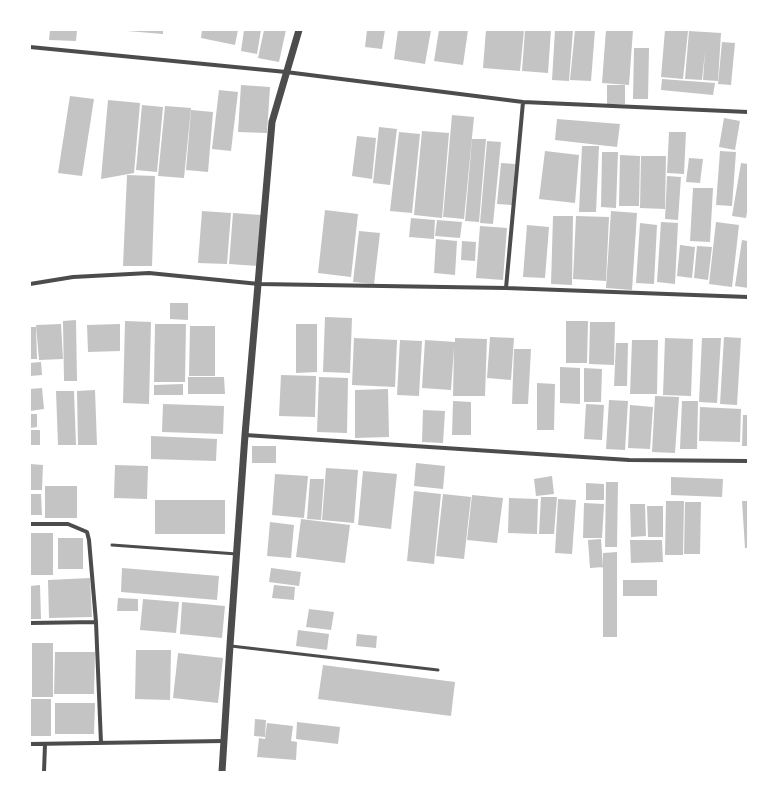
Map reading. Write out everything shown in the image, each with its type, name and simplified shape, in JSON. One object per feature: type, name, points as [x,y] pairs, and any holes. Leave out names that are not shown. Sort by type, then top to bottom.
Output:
[{"type":"street","points":[[222,772],[246,435],[272,122],[299,30]]},
{"type":"street","points":[[30,47],[286,72],[523,102],[748,112]]},
{"type":"street","points":[[506,288],[523,102]]},
{"type":"street","points":[[30,284],[73,278],[149,273],[258,284],[506,288],[748,297]]},
{"type":"street","points":[[246,435],[628,460],[748,461]]},
{"type":"street","points":[[30,524],[68,524],[86,532],[89,540],[96,622],[101,743]]},
{"type":"street","points":[[30,623],[96,622]]},
{"type":"street","points":[[30,744],[224,741]]},
{"type":"street","points":[[44,772],[45,744]]},
{"type":"lane","points":[[112,545],[237,554]]},
{"type":"lane","points":[[230,645],[438,670]]},
{"type":"building","points":[[50,30],[77,30],[76,41],[49,40]]},
{"type":"building","points":[[115,30],[163,30],[163,34]]},
{"type":"building","points":[[202,30],[238,30],[235,45],[201,38]]},
{"type":"building","points":[[244,30],[261,30],[257,54],[241,51]]},
{"type":"building","points":[[264,30],[286,30],[279,62],[258,58]]},
{"type":"building","points":[[367,30],[385,30],[382,49],[365,47]]},
{"type":"building","points":[[398,30],[431,30],[425,64],[394,59]]},
{"type":"building","points":[[439,30],[468,30],[463,65],[434,61]]},
{"type":"building","points":[[486,30],[524,30],[520,71],[483,68]]},
{"type":"building","points":[[525,30],[551,30],[548,73],[522,71]]},
{"type":"building","points":[[555,30],[573,30],[569,81],[552,80]]},
{"type":"building","points":[[575,30],[595,30],[591,81],[570,80]]},
{"type":"building","points":[[606,30],[633,30],[629,85],[602,83]]},
{"type":"building","points":[[665,30],[688,31],[683,79],[661,77]]},
{"type":"building","points":[[689,31],[721,33],[718,81],[703,80],[705,52],[702,80],[685,79]]},
{"type":"building","points":[[722,42],[735,43],[731,85],[718,84]]},
{"type":"building","points":[[634,48],[649,48],[648,99],[633,99]]},
{"type":"building","points":[[662,79],[715,83],[713,95],[661,90]]},
{"type":"building","points":[[241,85],[270,87],[267,133],[238,132]]},
{"type":"building","points":[[607,85],[625,85],[625,104],[607,104]]},
{"type":"building","points":[[219,90],[238,92],[231,151],[212,149]]},
{"type":"building","points":[[70,96],[94,99],[82,176],[58,173]]},
{"type":"building","points":[[108,100],[140,103],[134,173],[101,179]]},
{"type":"building","points":[[142,105],[163,107],[157,172],[136,170]]},
{"type":"building","points":[[165,106],[191,108],[184,178],[158,176]]},
{"type":"building","points":[[191,110],[213,112],[208,172],[186,170]]},
{"type":"building","points":[[452,115],[474,117],[464,219],[443,217]]},
{"type":"building","points":[[724,118],[740,121],[735,150],[719,147]]},
{"type":"building","points":[[557,119],[620,124],[617,147],[555,140]]},
{"type":"building","points":[[379,127],[397,129],[390,185],[373,183]]},
{"type":"building","points":[[422,131],[449,133],[442,218],[414,215]]},
{"type":"building","points":[[399,132],[420,134],[412,213],[390,211]]},
{"type":"building","points":[[669,132],[686,132],[684,174],[667,173]]},
{"type":"building","points":[[357,136],[376,138],[372,179],[352,176]]},
{"type":"building","points":[[472,139],[486,139],[479,222],[465,221]]},
{"type":"building","points":[[487,141],[501,142],[493,224],[480,223]]},
{"type":"building","points":[[582,146],[599,146],[596,212],[579,212]]},
{"type":"building","points":[[545,151],[579,155],[575,203],[539,199]]},
{"type":"building","points":[[720,151],[736,152],[732,206],[716,205]]},
{"type":"building","points":[[602,152],[618,152],[616,208],[601,207]]},
{"type":"building","points":[[620,155],[640,156],[639,206],[619,206]]},
{"type":"building","points":[[641,156],[666,156],[665,209],[640,208]]},
{"type":"building","points":[[689,158],[703,159],[700,183],[686,182]]},
{"type":"building","points":[[501,163],[515,164],[512,205],[497,204]]},
{"type":"building","points":[[741,163],[748,164],[748,207],[746,218],[732,216]]},
{"type":"building","points":[[127,175],[155,176],[152,266],[123,266]]},
{"type":"building","points":[[667,176],[681,177],[678,220],[665,219]]},
{"type":"building","points":[[693,188],[713,188],[710,242],[690,241]]},
{"type":"building","points":[[325,210],[358,214],[351,277],[318,273]]},
{"type":"building","points":[[202,211],[231,213],[227,264],[198,263]]},
{"type":"building","points":[[611,211],[637,213],[632,290],[606,288]]},
{"type":"building","points":[[233,213],[261,215],[258,266],[229,264]]},
{"type":"building","points":[[553,216],[573,216],[572,285],[551,284]]},
{"type":"building","points":[[576,216],[609,217],[606,281],[573,279]]},
{"type":"building","points":[[411,218],[435,220],[434,239],[409,237]]},
{"type":"building","points":[[437,220],[462,222],[460,238],[435,236]]},
{"type":"building","points":[[661,222],[678,223],[675,284],[657,282]]},
{"type":"building","points":[[716,222],[739,225],[732,287],[709,284]]},
{"type":"building","points":[[640,223],[657,225],[654,284],[636,283]]},
{"type":"building","points":[[527,225],[549,227],[545,278],[523,277]]},
{"type":"building","points":[[480,226],[507,228],[503,280],[476,278]]},
{"type":"building","points":[[359,231],[380,233],[374,284],[353,282]]},
{"type":"building","points":[[436,239],[457,241],[455,275],[434,273]]},
{"type":"building","points":[[742,240],[748,241],[748,288],[735,286]]},
{"type":"building","points":[[462,241],[476,242],[475,261],[461,260]]},
{"type":"building","points":[[680,245],[695,247],[692,278],[677,276]]},
{"type":"building","points":[[697,246],[712,247],[708,280],[694,278]]},
{"type":"building","points":[[170,303],[188,303],[188,320],[170,319]]},
{"type":"building","points":[[325,317],[352,318],[350,373],[323,372]]},
{"type":"building","points":[[76,320],[77,381],[64,381],[63,321]]},
{"type":"building","points":[[125,321],[151,322],[149,404],[123,403]]},
{"type":"building","points":[[566,321],[588,321],[587,363],[566,363]]},
{"type":"building","points":[[590,322],[615,322],[614,365],[589,364]]},
{"type":"building","points":[[61,324],[63,359],[39,360],[36,325]]},
{"type":"building","points":[[120,324],[120,351],[88,352],[87,325]]},
{"type":"building","points":[[155,324],[186,324],[185,382],[154,382]]},
{"type":"building","points":[[296,324],[317,324],[317,372],[296,373]]},
{"type":"building","points":[[190,326],[215,326],[215,376],[189,376]]},
{"type":"building","points":[[30,327],[36,327],[37,359],[30,359]]},
{"type":"building","points":[[490,337],[514,338],[511,380],[487,378]]},
{"type":"building","points":[[724,337],[741,338],[737,405],[720,404]]},
{"type":"building","points":[[354,338],[397,340],[395,387],[352,385]]},
{"type":"building","points":[[455,338],[487,339],[485,396],[453,396],[454,348],[451,390],[422,388],[425,340],[455,342]]},
{"type":"building","points":[[665,338],[693,339],[691,396],[663,395]]},
{"type":"building","points":[[702,338],[721,338],[717,403],[699,402]]},
{"type":"building","points":[[400,340],[422,341],[419,396],[397,395]]},
{"type":"building","points":[[632,340],[658,340],[657,394],[630,394]]},
{"type":"building","points":[[616,343],[628,343],[627,386],[614,386]]},
{"type":"building","points":[[514,349],[531,349],[528,404],[512,404]]},
{"type":"building","points":[[41,362],[42,375],[30,376],[30,363]]},
{"type":"building","points":[[560,367],[580,368],[580,404],[560,403]]},
{"type":"building","points":[[584,368],[602,369],[601,402],[584,402]]},
{"type":"building","points":[[281,375],[316,376],[315,417],[279,416]]},
{"type":"building","points":[[188,377],[224,377],[225,394],[188,394]]},
{"type":"building","points":[[319,377],[348,378],[347,433],[317,432]]},
{"type":"building","points":[[537,383],[555,384],[554,430],[537,430]]},
{"type":"building","points":[[183,384],[183,395],[154,395],[154,385]]},
{"type":"building","points":[[42,388],[44,409],[30,411],[30,389]]},
{"type":"building","points":[[388,389],[389,437],[355,438],[355,390]]},
{"type":"building","points":[[95,390],[97,445],[78,445],[77,391]]},
{"type":"building","points":[[56,391],[74,391],[76,445],[58,445]]},
{"type":"building","points":[[655,396],[679,397],[675,453],[652,452]]},
{"type":"building","points":[[609,400],[628,401],[625,450],[606,449]]},
{"type":"building","points":[[453,401],[471,402],[471,435],[452,435]]},
{"type":"building","points":[[682,401],[698,401],[697,449],[680,449]]},
{"type":"building","points":[[163,404],[224,406],[223,434],[162,432]]},
{"type":"building","points":[[586,404],[604,405],[602,440],[584,439]]},
{"type":"building","points":[[630,405],[653,407],[650,449],[628,448]]},
{"type":"building","points":[[700,407],[741,409],[740,442],[699,441]]},
{"type":"building","points":[[423,410],[445,411],[443,443],[422,442]]},
{"type":"building","points":[[30,414],[37,414],[37,427],[30,428]]},
{"type":"building","points":[[743,415],[748,415],[748,446],[742,446]]},
{"type":"building","points":[[30,430],[40,430],[40,445],[30,445]]},
{"type":"building","points":[[151,436],[217,439],[216,461],[151,459]]},
{"type":"building","points":[[252,446],[276,446],[276,463],[252,463]]},
{"type":"building","points":[[416,463],[445,466],[443,489],[414,486]]},
{"type":"building","points":[[30,464],[43,465],[42,490],[30,490]]},
{"type":"building","points":[[115,465],[148,466],[147,499],[114,498]]},
{"type":"building","points":[[326,468],[358,470],[354,523],[322,520]]},
{"type":"building","points":[[363,471],[397,474],[391,529],[358,525]]},
{"type":"building","points":[[275,474],[308,476],[304,518],[272,515]]},
{"type":"building","points":[[552,476],[554,494],[536,496],[534,479]]},
{"type":"building","points":[[671,477],[723,479],[722,497],[671,495]]},
{"type":"building","points":[[310,479],[324,479],[321,520],[307,519]]},
{"type":"building","points":[[606,482],[618,482],[617,547],[605,547]]},
{"type":"building","points":[[586,483],[604,484],[604,500],[586,500]]},
{"type":"building","points":[[45,486],[77,486],[77,518],[45,518]]},
{"type":"building","points":[[414,491],[441,494],[434,564],[407,561]]},
{"type":"building","points":[[30,494],[41,494],[42,515],[30,515]]},
{"type":"building","points":[[443,494],[471,497],[464,559],[436,556]]},
{"type":"building","points":[[472,495],[503,498],[497,543],[467,540]]},
{"type":"building","points":[[541,497],[557,497],[554,534],[539,534]]},
{"type":"building","points":[[509,498],[538,499],[537,534],[508,533]]},
{"type":"building","points":[[558,499],[576,500],[572,554],[555,553]]},
{"type":"building","points":[[155,500],[225,500],[225,534],[155,534]]},
{"type":"building","points":[[666,501],[684,501],[683,555],[665,555]]},
{"type":"building","points":[[742,501],[748,501],[748,548],[745,548]]},
{"type":"building","points":[[685,502],[701,502],[700,554],[684,554]]},
{"type":"building","points":[[584,503],[604,504],[602,538],[583,538]]},
{"type":"building","points":[[630,504],[645,504],[646,536],[631,537]]},
{"type":"building","points":[[647,506],[663,506],[663,537],[648,537]]},
{"type":"building","points":[[301,519],[350,525],[345,563],[296,557]]},
{"type":"building","points":[[270,522],[294,525],[291,558],[267,556]]},
{"type":"building","points":[[30,533],[53,533],[53,575],[30,575]]},
{"type":"building","points":[[58,538],[83,538],[83,569],[58,569]]},
{"type":"building","points":[[601,539],[603,567],[590,568],[588,540]]},
{"type":"building","points":[[630,540],[662,540],[663,562],[631,563]]},
{"type":"building","points":[[617,552],[617,637],[603,637],[603,553]]},
{"type":"building","points":[[122,568],[219,576],[217,600],[121,592]]},
{"type":"building","points":[[271,568],[301,572],[299,586],[269,582]]},
{"type":"building","points":[[90,578],[92,617],[49,618],[48,580]]},
{"type":"building","points":[[623,580],[657,580],[657,596],[623,596]]},
{"type":"building","points":[[40,585],[41,619],[30,619],[30,586]]},
{"type":"building","points":[[274,585],[295,587],[294,600],[272,598]]},
{"type":"building","points":[[118,598],[138,599],[138,611],[117,611]]},
{"type":"building","points":[[143,599],[179,602],[176,633],[140,630]]},
{"type":"building","points":[[182,602],[225,606],[222,638],[180,634]]},
{"type":"building","points":[[309,609],[334,612],[331,630],[306,627]]},
{"type":"building","points":[[298,630],[329,634],[327,650],[296,646]]},
{"type":"building","points":[[357,634],[377,636],[376,648],[356,646]]},
{"type":"building","points":[[32,643],[53,643],[53,697],[32,697]]},
{"type":"building","points":[[136,650],[171,650],[170,700],[135,699]]},
{"type":"building","points":[[55,652],[95,652],[94,694],[54,694]]},
{"type":"building","points":[[178,653],[223,658],[218,703],[173,698]]},
{"type":"building","points":[[323,665],[455,682],[451,716],[318,699]]},
{"type":"building","points":[[31,699],[51,699],[51,736],[31,736]]},
{"type":"building","points":[[55,703],[95,703],[94,734],[55,734]]},
{"type":"building","points":[[255,719],[266,720],[265,737],[254,736]]},
{"type":"building","points":[[297,722],[340,727],[338,744],[296,739]]},
{"type":"building","points":[[267,723],[293,726],[291,741],[297,742],[296,760],[257,757],[259,738],[265,739]]}]
